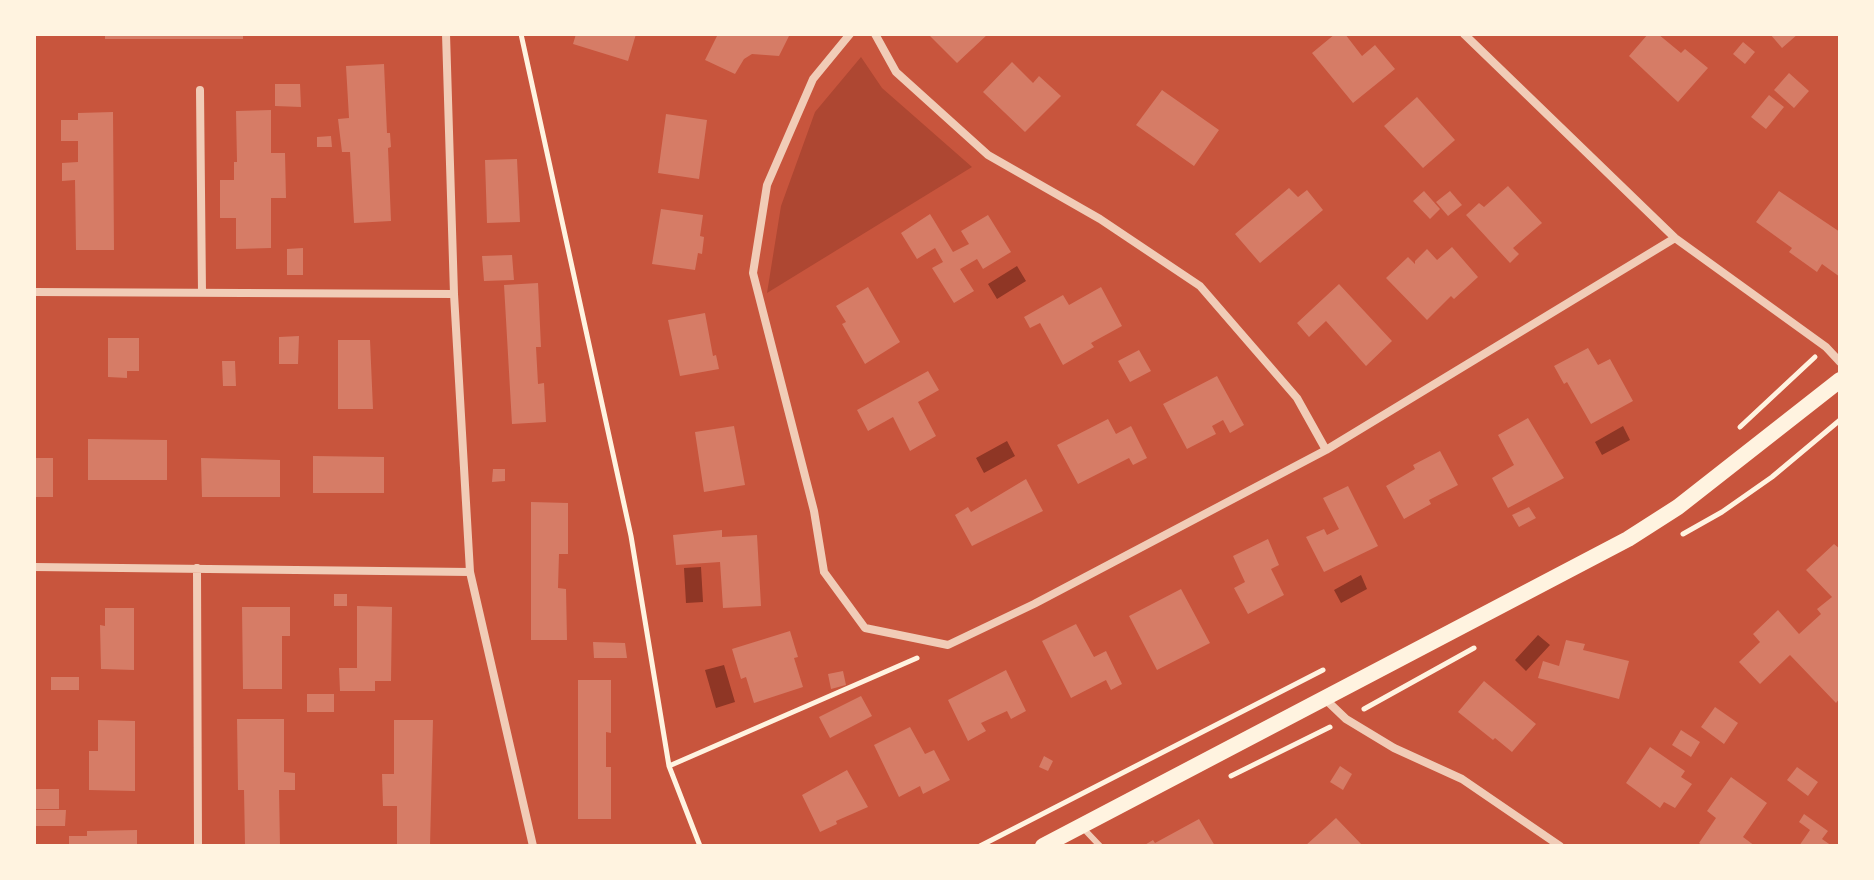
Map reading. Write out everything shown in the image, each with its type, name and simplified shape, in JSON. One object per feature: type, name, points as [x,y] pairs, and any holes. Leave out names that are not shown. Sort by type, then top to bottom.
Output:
[{"type":"main road","points":[[1043,846],[1628,539],[1678,507],[1840,380]]},
{"type":"street","points":[[446,34],[454,294],[470,572],[533,846]]},
{"type":"street","points":[[850,34],[813,79],[767,185],[753,273],[814,511],[824,572],[865,628],[948,645],[1034,604],[1326,450],[1675,238]]},
{"type":"street","points":[[875,34],[896,72],[988,155],[1100,219],[1200,286],[1297,398],[1326,450]]},
{"type":"street","points":[[1464,34],[1675,238],[1826,347],[1840,362]]},
{"type":"street","points":[[200,90],[202,293]]},
{"type":"street","points":[[34,292],[454,294]]},
{"type":"street","points":[[34,567],[470,572]]},
{"type":"street","points":[[197,568],[198,846]]},
{"type":"street","points":[[1324,698],[1346,719],[1394,748],[1462,779],[1560,846]]},
{"type":"lane","points":[[1081,826],[1100,846]]},
{"type":"path","points":[[521,34],[631,536],[669,766],[700,846]]},
{"type":"path","points":[[1734,432],[1826,347]]},
{"type":"path","points":[[669,766],[948,645]]},
{"type":"path","points":[[980,846],[1330,667]]},
{"type":"shaded area","points":[[861,57],[882,88],[972,167],[767,293],[781,206],[815,112]]},
{"type":"shaded area","points":[[1017,266],[1026,281],[997,299],[988,284]]},
{"type":"shaded area","points":[[1623,426],[1630,440],[1602,455],[1595,442]]},
{"type":"shaded area","points":[[1007,441],[1015,456],[984,473],[976,458]]},
{"type":"shaded area","points":[[701,567],[703,602],[686,603],[684,568]]},
{"type":"shaded area","points":[[1361,575],[1367,589],[1341,603],[1334,590]]},
{"type":"shaded area","points":[[1538,635],[1550,645],[1526,671],[1515,660]]},
{"type":"shaded area","points":[[724,665],[735,702],[716,708],[705,670]]},
{"type":"building","points":[[105,34],[243,34],[243,39],[105,39]]},
{"type":"building","points":[[576,34],[636,34],[628,61],[573,44]]},
{"type":"building","points":[[718,34],[790,34],[779,56],[752,54],[744,59],[735,74],[705,60]]},
{"type":"building","points":[[928,34],[988,34],[957,63]]},
{"type":"building","points":[[1335,34],[1345,34],[1362,56],[1375,45],[1395,69],[1353,103],[1312,53]]},
{"type":"building","points":[[1648,34],[1658,34],[1681,53],[1685,49],[1708,68],[1678,102],[1629,56]]},
{"type":"building","points":[[1770,34],[1798,34],[1782,48]]},
{"type":"building","points":[[1743,42],[1755,52],[1745,64],[1733,54]]},
{"type":"building","points":[[1012,62],[1033,83],[1039,76],[1061,96],[1025,132],[983,92]]},
{"type":"building","points":[[384,64],[387,133],[390,133],[391,147],[388,148],[391,221],[354,223],[350,152],[342,152],[338,119],[349,118],[346,66]]},
{"type":"building","points":[[1789,73],[1809,91],[1794,108],[1774,90]]},
{"type":"building","points":[[275,84],[300,84],[301,107],[275,106]]},
{"type":"building","points":[[1162,90],[1219,130],[1194,166],[1136,125]]},
{"type":"building","points":[[1769,95],[1784,107],[1766,129],[1751,117]]},
{"type":"building","points":[[1417,97],[1455,140],[1423,168],[1384,126]]},
{"type":"building","points":[[271,110],[271,153],[285,153],[286,198],[271,198],[271,248],[236,249],[236,218],[220,218],[220,180],[234,180],[234,162],[237,162],[236,111]]},
{"type":"building","points":[[113,112],[114,250],[76,250],[75,180],[62,181],[62,163],[78,162],[78,141],[61,141],[61,120],[78,120],[78,113]]},
{"type":"building","points":[[666,114],[707,120],[699,179],[658,173]]},
{"type":"building","points":[[331,136],[332,147],[317,147],[317,137]]},
{"type":"building","points":[[517,159],[520,222],[487,223],[485,160]]},
{"type":"building","points":[[1508,186],[1542,223],[1513,248],[1519,254],[1510,263],[1466,215],[1479,203],[1484,207]]},
{"type":"building","points":[[1289,188],[1298,197],[1307,190],[1323,210],[1260,263],[1235,234]]},
{"type":"building","points":[[1424,191],[1440,209],[1430,219],[1413,201]]},
{"type":"building","points":[[1450,191],[1462,205],[1448,216],[1436,202]]},
{"type":"building","points":[[1779,191],[1840,232],[1840,277],[1822,264],[1817,272],[1789,252],[1792,248],[1756,222]]},
{"type":"building","points":[[661,209],[703,215],[700,236],[704,237],[702,254],[698,253],[695,270],[652,264]]},
{"type":"building","points":[[930,214],[953,252],[969,244],[961,231],[988,215],[1011,252],[983,269],[977,259],[960,269],[974,291],[954,303],[932,268],[943,262],[935,248],[917,259],[901,233]]},
{"type":"building","points":[[1452,247],[1478,277],[1454,299],[1451,296],[1427,320],[1386,278],[1408,257],[1415,264],[1427,249],[1437,260]]},
{"type":"building","points":[[303,248],[303,275],[287,275],[287,249]]},
{"type":"building","points":[[512,255],[514,280],[484,281],[482,256]]},
{"type":"building","points":[[538,283],[541,347],[536,347],[538,384],[544,383],[546,422],[512,424],[504,285]]},
{"type":"building","points":[[1339,284],[1392,341],[1366,366],[1326,321],[1309,337],[1297,323]]},
{"type":"building","points":[[868,287],[900,342],[865,364],[842,324],[846,322],[836,306]]},
{"type":"building","points":[[1101,287],[1122,326],[1091,343],[1094,347],[1063,365],[1040,323],[1030,328],[1024,317],[1063,295],[1069,305]]},
{"type":"building","points":[[705,313],[713,356],[716,355],[719,369],[680,376],[668,320]]},
{"type":"building","points":[[299,336],[298,364],[279,364],[279,337]]},
{"type":"building","points":[[108,338],[139,338],[139,371],[127,371],[127,378],[108,377]]},
{"type":"building","points":[[338,340],[370,340],[373,409],[338,409]]},
{"type":"building","points":[[1588,348],[1598,365],[1610,359],[1633,401],[1591,424],[1554,366]]},
{"type":"building","points":[[1139,350],[1151,371],[1130,382],[1118,361]]},
{"type":"building","points":[[222,361],[235,361],[236,386],[223,386]]},
{"type":"building","points":[[928,371],[939,390],[918,402],[936,436],[910,451],[893,417],[868,431],[857,410]]},
{"type":"building","points":[[1217,376],[1244,425],[1230,433],[1223,420],[1212,426],[1216,434],[1187,449],[1163,404]]},
{"type":"building","points":[[1528,418],[1564,478],[1508,508],[1492,478],[1514,465],[1498,435]]},
{"type":"building","points":[[1108,419],[1116,434],[1131,426],[1147,458],[1133,465],[1129,458],[1078,484],[1057,445]]},
{"type":"building","points":[[734,426],[745,485],[704,492],[695,432]]},
{"type":"building","points":[[88,439],[167,440],[167,480],[88,480]]},
{"type":"building","points":[[1440,451],[1458,485],[1429,500],[1431,504],[1404,519],[1386,486],[1415,469],[1413,465]]},
{"type":"building","points":[[313,456],[384,457],[384,493],[313,493]]},
{"type":"building","points":[[34,458],[53,458],[53,497],[34,497]]},
{"type":"building","points":[[201,458],[280,460],[280,497],[202,497]]},
{"type":"building","points":[[493,469],[505,469],[505,481],[492,482]]},
{"type":"building","points":[[1026,479],[1043,511],[972,546],[955,515],[968,507],[971,512]]},
{"type":"building","points":[[1348,486],[1378,546],[1324,572],[1306,537],[1324,529],[1327,535],[1339,529],[1323,498]]},
{"type":"building","points":[[531,502],[568,503],[568,554],[559,554],[558,588],[566,589],[567,640],[531,640]]},
{"type":"building","points":[[1529,507],[1536,518],[1519,527],[1512,515]]},
{"type":"building","points":[[722,530],[722,537],[757,535],[761,606],[723,608],[720,562],[676,565],[673,535]]},
{"type":"building","points":[[1268,539],[1279,565],[1271,569],[1284,595],[1248,614],[1234,588],[1245,582],[1233,556]]},
{"type":"building","points":[[1834,544],[1840,549],[1840,698],[1836,703],[1790,655],[1760,684],[1739,662],[1760,642],[1753,634],[1778,610],[1799,634],[1821,614],[1817,609],[1832,597],[1806,570]]},
{"type":"building","points":[[1181,589],[1210,643],[1157,670],[1129,616]]},
{"type":"building","points":[[334,594],[347,594],[347,606],[334,606]]},
{"type":"building","points":[[357,606],[392,607],[391,681],[375,681],[375,691],[340,691],[339,668],[357,668]]},
{"type":"building","points":[[242,607],[290,607],[290,636],[282,636],[282,689],[243,689]]},
{"type":"building","points":[[105,608],[134,608],[134,670],[101,669],[100,625],[105,626]]},
{"type":"building","points":[[1076,624],[1094,657],[1106,651],[1122,684],[1111,690],[1106,680],[1071,698],[1042,641]]},
{"type":"building","points":[[790,631],[803,687],[754,703],[746,677],[741,679],[732,649]]},
{"type":"building","points":[[1566,640],[1585,644],[1583,650],[1629,661],[1619,699],[1538,678],[1543,661],[1559,666]]},
{"type":"building","points":[[593,642],[625,643],[627,658],[594,658]]},
{"type":"building","points":[[1006,670],[1026,711],[1011,719],[1007,711],[981,723],[986,731],[968,741],[948,700]]},
{"type":"building","points":[[843,671],[846,685],[831,689],[828,674]]},
{"type":"building","points":[[51,677],[79,677],[79,690],[51,690]]},
{"type":"building","points":[[578,680],[611,680],[611,733],[606,732],[606,767],[611,767],[611,819],[578,819]]},
{"type":"building","points":[[1484,681],[1536,724],[1512,752],[1458,712]]},
{"type":"building","points":[[307,694],[334,694],[334,712],[307,712]]},
{"type":"building","points":[[861,696],[872,716],[830,738],[819,717]]},
{"type":"building","points":[[1715,707],[1738,723],[1724,744],[1701,727]]},
{"type":"building","points":[[237,719],[284,719],[284,772],[295,773],[295,790],[279,790],[280,846],[245,846],[244,790],[238,790]]},
{"type":"building","points":[[98,720],[135,721],[135,791],[89,790],[89,751],[98,751]]},
{"type":"building","points":[[394,720],[433,720],[430,846],[397,846],[397,806],[383,806],[382,774],[394,774]]},
{"type":"building","points":[[910,727],[925,754],[934,750],[950,780],[923,794],[920,786],[899,797],[874,745]]},
{"type":"building","points":[[1681,730],[1700,742],[1691,757],[1672,745]]},
{"type":"building","points":[[1650,747],[1685,771],[1681,777],[1692,784],[1675,808],[1664,802],[1660,808],[1626,783]]},
{"type":"building","points":[[1044,756],[1053,761],[1048,771],[1039,767]]},
{"type":"building","points":[[1340,766],[1352,774],[1343,790],[1330,782]]},
{"type":"building","points":[[1797,767],[1818,782],[1808,796],[1787,780]]},
{"type":"building","points":[[847,770],[868,807],[820,832],[802,795]]},
{"type":"building","points":[[1731,777],[1767,803],[1743,837],[1755,846],[1703,846],[1699,843],[1716,818],[1707,811]]},
{"type":"building","points":[[34,789],[59,789],[59,809],[34,809]]},
{"type":"building","points":[[34,810],[66,810],[65,826],[34,826]]},
{"type":"building","points":[[1804,814],[1828,831],[1822,839],[1832,846],[1799,846],[1810,830],[1799,822]]},
{"type":"building","points":[[1336,818],[1363,846],[1305,846],[1325,828]]},
{"type":"building","points":[[1199,819],[1215,846],[1143,846],[1153,840],[1155,843]]},
{"type":"building","points":[[137,830],[137,846],[69,846],[69,836],[87,836],[87,831]]}]
